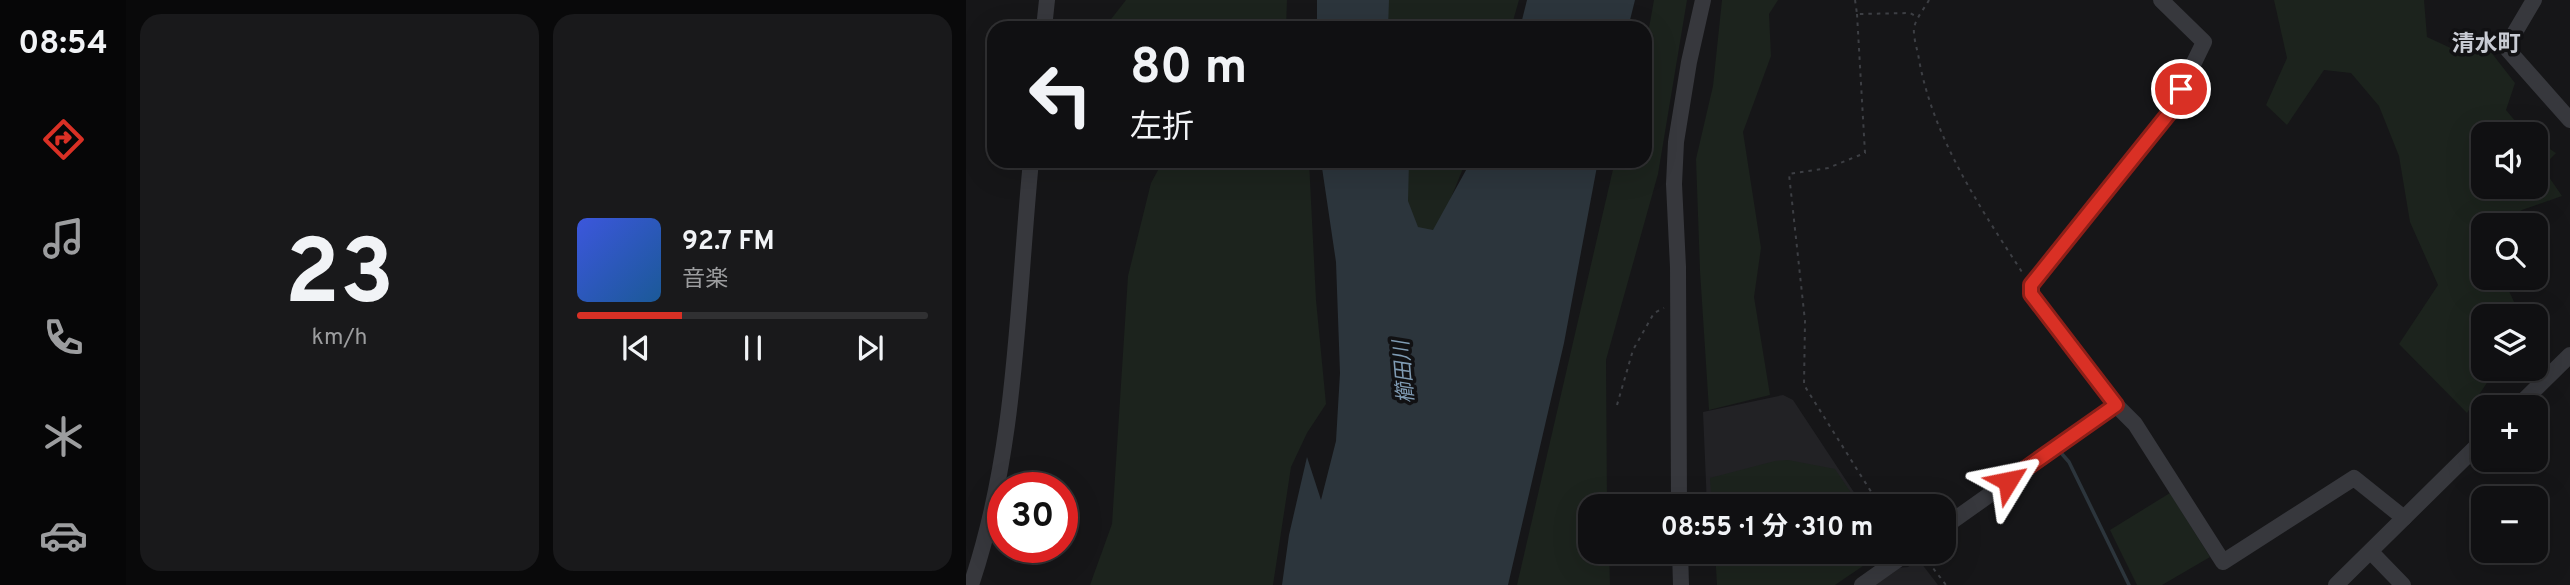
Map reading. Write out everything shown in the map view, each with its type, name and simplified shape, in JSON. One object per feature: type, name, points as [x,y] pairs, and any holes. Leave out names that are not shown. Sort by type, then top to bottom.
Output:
[{"type":"street","points":[[1045,21],[1047,0]]},
{"type":"street","points":[[1679,494],[1678,302],[1674,184],[1676,142],[1689,62],[1703,0]]},
{"type":"street","points":[[2161,0],[2203,42],[2170,112],[2031,285],[2031,294],[2116,405],[2135,424],[2223,562],[2354,478],[2404,518]]},
{"type":"street","points":[[2534,0],[2508,44],[2508,50],[2570,120]]},
{"type":"street","points":[[971,585],[1005,446],[1030,168]]},
{"type":"street","points":[[2530,395],[2568,360]]},
{"type":"street","points":[[1956,518],[2116,405]]},
{"type":"street","points":[[2336,585],[2471,452]]},
{"type":"street","points":[[2371,552],[2403,585]]},
{"type":"street","points":[[1680,564],[1681,585]]},
{"type":"street","points":[[1861,585],[1891,564]]},
{"type":"path","points":[[1855,0],[1865,153],[1828,168],[1789,174],[1805,321],[1804,385],[1872,494]]},
{"type":"path","points":[[1929,0],[1914,30],[1922,75],[1946,145],[1975,200],[2031,285]]},
{"type":"path","points":[[1857,14],[1910,13],[1918,18]]},
{"type":"path","points":[[1617,405],[1633,350],[1654,313],[1678,302]]},
{"type":"path","points":[[1931,564],[1946,585]]},
{"type":"shaded area","points":[[1126,0],[1287,0],[1286,21],[1110,21]]},
{"type":"shaded area","points":[[1383,0],[1519,0],[1513,21],[1382,21]]},
{"type":"shaded area","points":[[1654,0],[1687,0],[1658,174],[1606,360],[1607,494],[1578,494],[1578,564],[1609,564],[1610,585],[1517,585],[1613,168],[1652,168]]},
{"type":"shaded area","points":[[1722,0],[1778,0],[1769,14],[1771,56],[1743,132],[1761,248],[1754,297],[1770,395],[1709,410],[1696,159],[1713,86]]},
{"type":"shaded area","points":[[2274,0],[2424,0],[2427,37],[2455,50],[2480,38],[2515,83],[2506,110],[2516,122],[2471,122],[2471,199],[2548,199],[2548,176],[2562,196],[2517,213],[2471,213],[2471,290],[2509,290],[2515,304],[2471,304],[2471,381],[2488,381],[2479,395],[2471,395],[2471,407],[2467,413],[2399,344],[2438,285],[2410,222],[2399,156],[2379,106],[2351,73],[2324,70],[2287,125],[2266,105],[2287,58]]},
{"type":"shaded area","points":[[2548,148],[2556,153],[2548,161]]},
{"type":"shaded area","points":[[1159,168],[1309,168],[1316,300],[1326,404],[1307,433],[1291,467],[1273,585],[1090,585],[1112,524],[1128,276],[1151,183]]},
{"type":"shaded area","points":[[1378,168],[1463,168],[1431,247]]},
{"type":"shaded area","points":[[1783,395],[1793,400],[1855,494],[1706,494],[1703,412]]},
{"type":"shaded area","points":[[1788,460],[1835,469],[1852,494],[1711,494],[1710,478]]},
{"type":"shaded area","points":[[2170,493],[2210,557],[2162,585],[2137,585],[2110,530]]},
{"type":"shaded area","points":[[1716,564],[1866,564],[1835,585],[1717,585]]},
{"type":"shaded area","points":[[1912,564],[1922,564],[1938,585],[1872,585],[1896,568]]},
{"type":"water","points":[[1317,0],[1389,0],[1388,21],[1317,21]]},
{"type":"water","points":[[1527,0],[1635,0],[1630,21],[1522,21]]},
{"type":"water","name":"櫛田川","points":[[1322,168],[1409,168],[1408,201],[1418,227],[1433,230],[1467,168],[1597,168],[1564,343],[1508,585],[1282,585],[1289,535],[1307,457],[1321,500],[1336,441],[1340,373],[1336,262]]},
{"type":"waterway","points":[[2062,454],[2069,462],[2129,585]]},
{"type":"district","name":"清水町","points":[[2486,45]]},
{"type":"route","points":[[2008,481],[2116,405],[2031,294],[2031,285],[2170,112],[2181,89]]}]
